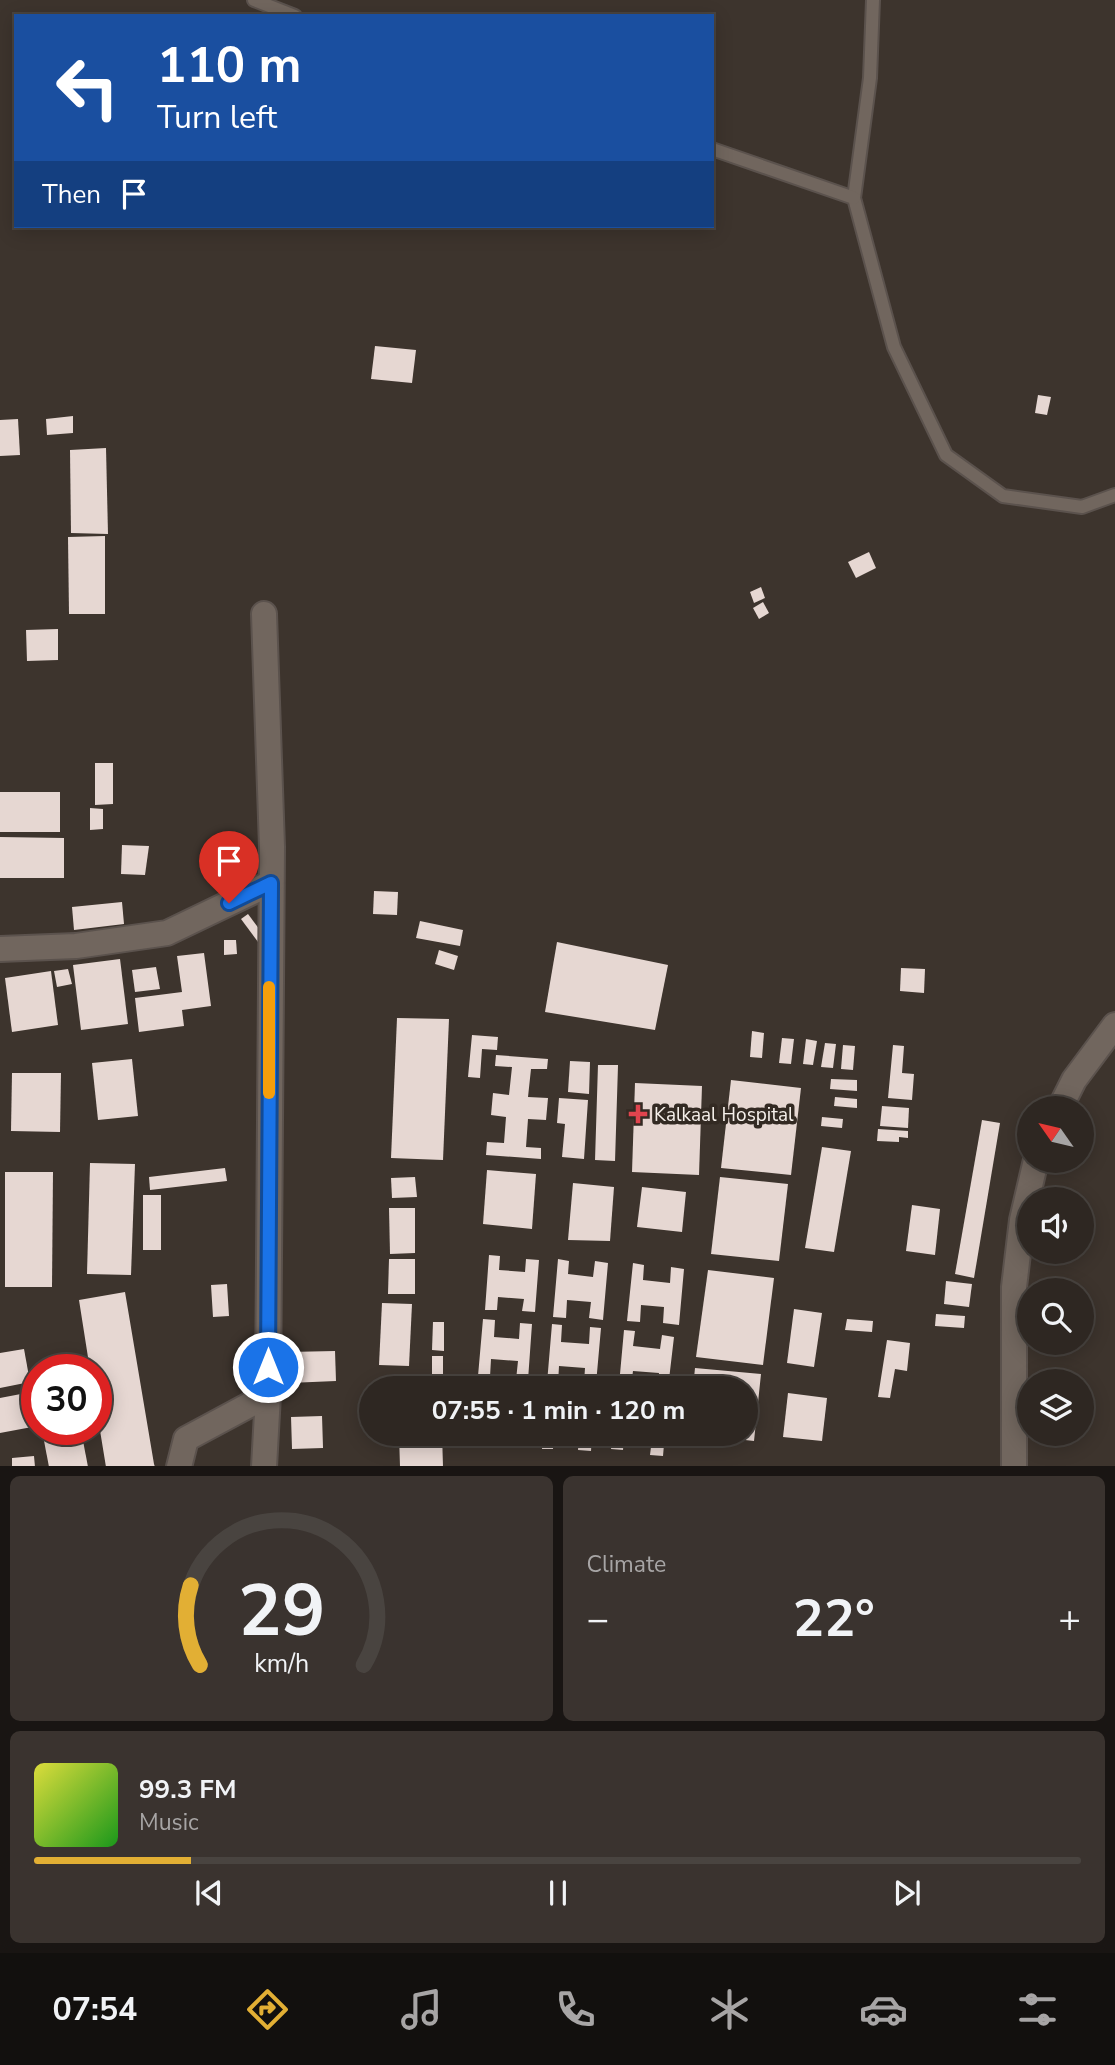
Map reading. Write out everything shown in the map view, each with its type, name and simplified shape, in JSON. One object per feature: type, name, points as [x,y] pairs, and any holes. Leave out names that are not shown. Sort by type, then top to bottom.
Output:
[{"type":"street","points":[[264,614],[271,883],[268,1395],[264,1466]]},
{"type":"street","points":[[0,949],[76,946],[167,933],[271,883]]},
{"type":"street","points":[[1066,1096],[1074,1080],[1115,1025]]},
{"type":"street","points":[[1014,1466],[1014,1287],[1022,1220],[1033,1173]]},
{"type":"street","points":[[179,1466],[186,1439],[268,1395]]},
{"type":"lane","points":[[254,0],[290,14]]},
{"type":"lane","points":[[873,0],[870,78],[854,198],[894,347],[946,456],[1003,496],[1082,507],[1115,495]]},
{"type":"lane","points":[[714,150],[854,198]]},
{"type":"building","points":[[375,346],[416,350],[412,383],[371,379]]},
{"type":"building","points":[[1038,395],[1051,397],[1047,415],[1035,413]]},
{"type":"building","points":[[73,416],[73,433],[47,435],[46,419]]},
{"type":"building","points":[[18,419],[20,455],[0,456],[0,420]]},
{"type":"building","points":[[106,448],[108,534],[71,533],[70,450]]},
{"type":"building","points":[[105,536],[105,614],[69,614],[68,537]]},
{"type":"building","points":[[869,552],[876,568],[856,578],[848,562]]},
{"type":"building","points":[[761,587],[765,598],[754,603],[750,592]]},
{"type":"building","points":[[763,602],[769,613],[759,619],[753,608]]},
{"type":"building","points":[[58,629],[58,660],[27,661],[26,630]]},
{"type":"building","points":[[95,763],[113,763],[113,804],[95,805]]},
{"type":"building","points":[[0,792],[60,792],[60,832],[0,832]]},
{"type":"building","points":[[90,808],[103,809],[103,829],[90,830]]},
{"type":"building","points":[[0,837],[64,838],[64,878],[0,878]]},
{"type":"building","points":[[122,845],[149,846],[145,875],[121,874]]},
{"type":"building","points":[[374,891],[398,892],[397,915],[373,914]]},
{"type":"building","points":[[122,902],[124,924],[74,930],[72,907]]},
{"type":"building","points":[[248,914],[265,937],[258,942],[241,919]]},
{"type":"building","points":[[420,921],[463,930],[460,946],[416,938]]},
{"type":"building","points":[[224,940],[236,940],[237,954],[224,955]]},
{"type":"building","points":[[557,942],[668,965],[655,1030],[545,1012]]},
{"type":"building","points":[[439,950],[458,956],[454,970],[435,964]]},
{"type":"building","points":[[204,953],[211,1006],[182,1010],[184,1026],[139,1032],[135,998],[182,992],[177,956]]},
{"type":"building","points":[[120,959],[128,1024],[81,1030],[73,965]]},
{"type":"building","points":[[156,967],[160,989],[135,992],[132,970]]},
{"type":"building","points":[[901,968],[925,969],[924,993],[900,991]]},
{"type":"building","points":[[68,969],[72,984],[57,987],[54,971]]},
{"type":"building","points":[[51,971],[58,1025],[12,1032],[5,978]]},
{"type":"building","points":[[397,1018],[449,1019],[443,1160],[391,1158]]},
{"type":"building","points":[[752,1031],[764,1033],[762,1058],[750,1057]]},
{"type":"building","points":[[472,1035],[498,1037],[497,1050],[482,1049],[480,1078],[468,1077]]},
{"type":"building","points":[[782,1038],[794,1039],[791,1064],[779,1063]]},
{"type":"building","points":[[806,1039],[817,1041],[813,1065],[803,1064]]},
{"type":"building","points":[[825,1043],[836,1044],[833,1068],[821,1067]]},
{"type":"building","points":[[843,1045],[855,1046],[853,1070],[841,1069]]},
{"type":"building","points":[[893,1045],[904,1046],[902,1073],[914,1074],[912,1100],[888,1098]]},
{"type":"building","points":[[496,1055],[548,1059],[547,1069],[531,1069],[528,1097],[548,1098],[546,1120],[528,1119],[526,1147],[541,1148],[541,1159],[486,1155],[487,1142],[504,1143],[506,1117],[491,1115],[493,1093],[509,1095],[512,1067],[495,1066]]},
{"type":"building","points":[[132,1059],[138,1116],[98,1120],[92,1063]]},
{"type":"building","points":[[570,1061],[590,1062],[589,1094],[568,1092]]},
{"type":"building","points":[[598,1065],[618,1065],[615,1161],[595,1160]]},
{"type":"building","points":[[12,1073],[61,1073],[60,1132],[11,1131]]},
{"type":"building","points":[[831,1079],[857,1080],[857,1091],[830,1089]]},
{"type":"building","points":[[731,1080],[801,1088],[791,1175],[721,1168]]},
{"type":"building","points":[[635,1083],[702,1086],[699,1175],[632,1172]]},
{"type":"building","points":[[835,1097],[857,1099],[857,1108],[834,1106]]},
{"type":"building","points":[[559,1098],[588,1100],[584,1159],[562,1157],[565,1124],[557,1123]]},
{"type":"building","points":[[882,1106],[909,1108],[908,1128],[880,1126]]},
{"type":"building","points":[[822,1117],[843,1119],[842,1128],[821,1126]]},
{"type":"building","points":[[982,1120],[1000,1123],[974,1278],[955,1274]]},
{"type":"building","points":[[878,1129],[908,1131],[908,1138],[899,1137],[899,1142],[877,1141]]},
{"type":"building","points":[[822,1147],[851,1151],[834,1252],[805,1248]]},
{"type":"building","points":[[90,1163],[135,1164],[131,1275],[87,1274]]},
{"type":"building","points":[[225,1168],[227,1181],[150,1190],[149,1177]]},
{"type":"building","points":[[487,1170],[536,1174],[532,1229],[483,1224]]},
{"type":"building","points":[[5,1172],[53,1172],[52,1287],[5,1287]]},
{"type":"building","points":[[415,1177],[417,1197],[392,1198],[391,1178]]},
{"type":"building","points":[[720,1177],[788,1184],[779,1261],[711,1254]]},
{"type":"building","points":[[573,1183],[614,1187],[610,1241],[568,1240]]},
{"type":"building","points":[[642,1187],[686,1192],[682,1232],[637,1227]]},
{"type":"building","points":[[143,1195],[161,1195],[161,1250],[143,1250]]},
{"type":"building","points":[[912,1205],[940,1209],[935,1255],[906,1251]]},
{"type":"building","points":[[389,1208],[415,1208],[415,1253],[390,1254]]},
{"type":"building","points":[[489,1255],[500,1256],[499,1270],[525,1272],[526,1259],[539,1260],[535,1312],[522,1311],[524,1299],[498,1297],[497,1310],[485,1310]]},
{"type":"building","points":[[389,1259],[415,1259],[415,1294],[388,1294]]},
{"type":"building","points":[[558,1259],[569,1261],[568,1274],[593,1277],[595,1261],[608,1263],[603,1320],[589,1318],[591,1302],[567,1300],[566,1318],[553,1317]]},
{"type":"building","points":[[633,1263],[644,1265],[643,1280],[670,1283],[671,1267],[684,1269],[679,1325],[663,1323],[664,1307],[641,1305],[640,1322],[627,1321]]},
{"type":"building","points":[[708,1270],[774,1278],[763,1365],[696,1357]]},
{"type":"building","points":[[946,1281],[972,1284],[969,1307],[944,1304]]},
{"type":"building","points":[[227,1284],[229,1316],[213,1317],[211,1285]]},
{"type":"building","points":[[125,1292],[155,1466],[106,1466],[102,1445],[112,1445],[112,1354],[87,1354],[79,1300]]},
{"type":"building","points":[[382,1303],[412,1304],[409,1366],[379,1365]]},
{"type":"building","points":[[794,1309],[822,1313],[814,1367],[787,1363]]},
{"type":"building","points":[[936,1314],[965,1316],[964,1328],[935,1326]]},
{"type":"building","points":[[483,1319],[495,1320],[494,1337],[519,1339],[520,1323],[532,1324],[528,1376],[516,1376],[518,1361],[491,1359],[490,1376],[478,1376]]},
{"type":"building","points":[[847,1319],[873,1321],[872,1332],[845,1330]]},
{"type":"building","points":[[433,1322],[444,1322],[444,1351],[432,1350]]},
{"type":"building","points":[[552,1324],[562,1325],[561,1342],[589,1344],[590,1327],[601,1328],[597,1376],[584,1376],[585,1368],[559,1366],[558,1376],[548,1376]]},
{"type":"building","points":[[624,1330],[635,1331],[633,1346],[660,1349],[662,1335],[674,1337],[669,1376],[633,1371],[632,1376],[620,1376]]},
{"type":"building","points":[[887,1340],[910,1343],[907,1371],[895,1369],[890,1398],[878,1397]]},
{"type":"building","points":[[24,1349],[25,1354],[21,1354],[21,1384],[0,1388],[0,1353]]},
{"type":"building","points":[[335,1351],[336,1381],[289,1383],[288,1352]]},
{"type":"building","points":[[432,1356],[443,1356],[443,1376],[432,1376]]},
{"type":"building","points":[[695,1368],[761,1374],[758,1403],[758,1376],[694,1376]]},
{"type":"building","points":[[788,1393],[827,1398],[822,1441],[783,1437]]},
{"type":"building","points":[[21,1394],[21,1429],[0,1433],[0,1398]]},
{"type":"building","points":[[322,1416],[323,1448],[292,1449],[291,1417]]},
{"type":"building","points":[[45,1445],[84,1445],[88,1466],[49,1466]]},
{"type":"building","points":[[399,1446],[442,1446],[443,1466],[400,1466]]},
{"type":"building","points":[[542,1446],[553,1446],[553,1449],[542,1449]]},
{"type":"building","points":[[578,1446],[591,1446],[591,1451],[578,1450]]},
{"type":"building","points":[[611,1446],[623,1446],[623,1450],[611,1449]]},
{"type":"building","points":[[651,1446],[664,1446],[663,1456],[650,1455]]},
{"type":"building","points":[[34,1456],[35,1466],[12,1466],[12,1458]]},
{"type":"slow traffic","points":[[269,987],[269,1093]]},
{"type":"place","name":"Kalkaal Hospital","points":[[638,1114]]},
{"type":"route","points":[[229,903],[271,883],[268,1367]]}]
